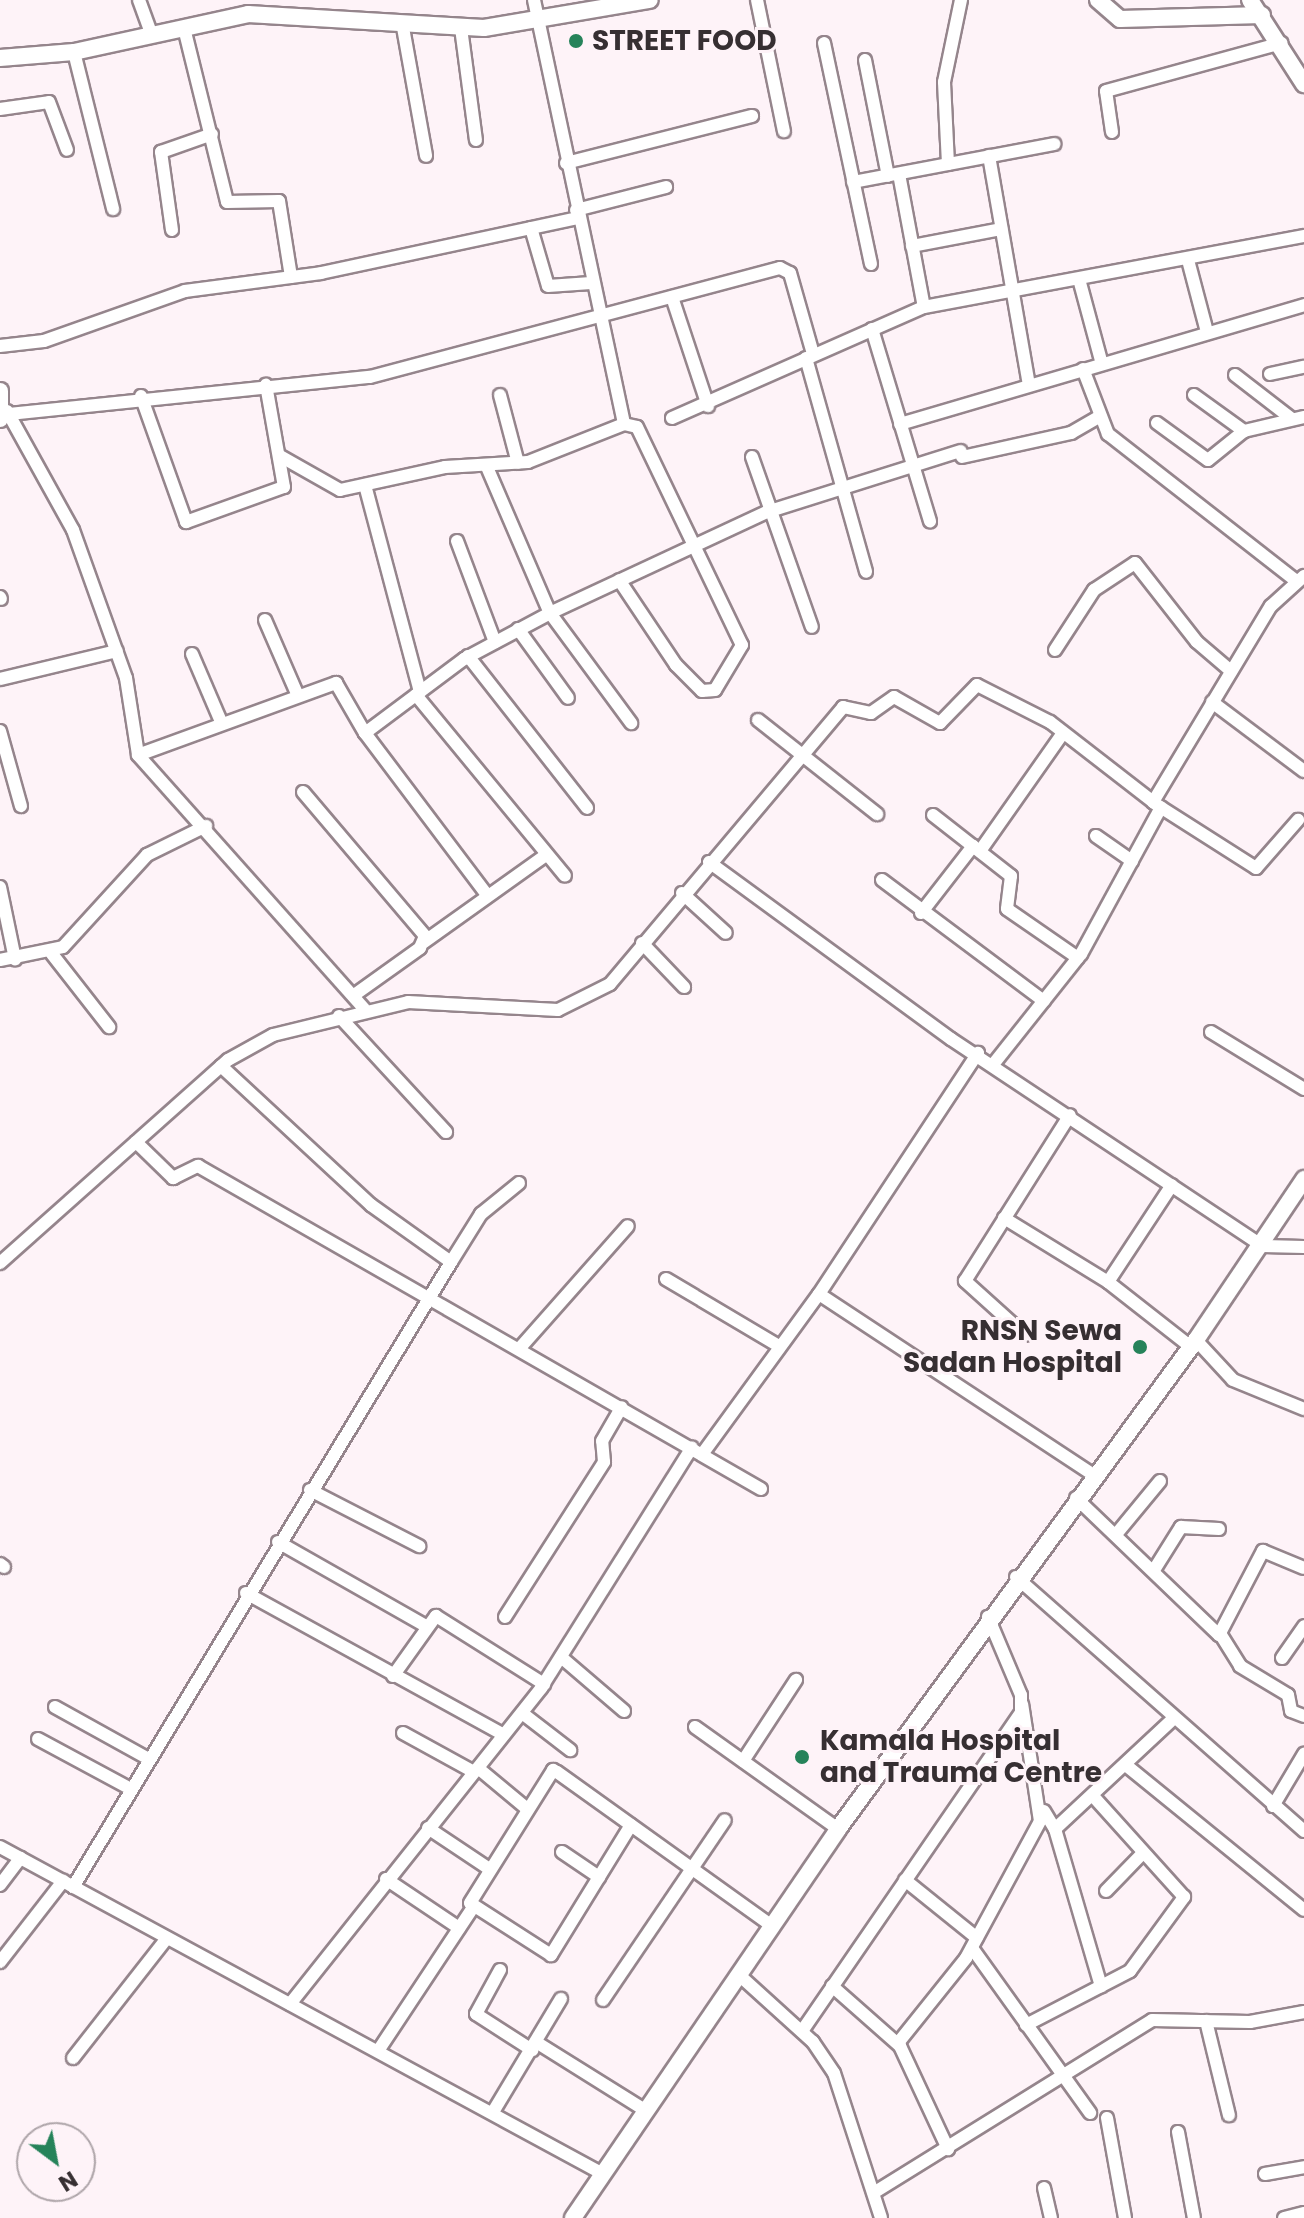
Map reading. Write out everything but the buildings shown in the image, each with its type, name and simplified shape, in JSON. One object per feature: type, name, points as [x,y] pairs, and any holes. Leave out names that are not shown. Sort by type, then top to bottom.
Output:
[{"type":"main road","points":[[0,58],[74,52],[184,28],[240,8],[461,28],[536,20],[650,0]]},
{"type":"main road","points":[[1098,0],[1120,19],[1262,15]]},
{"type":"main road","points":[[1250,0],[1282,43],[1304,84]]},
{"type":"main road","points":[[0,391],[5,414]]},
{"type":"main road","points":[[573,2218],[838,1829],[1016,1577],[1263,1246],[1304,1179]]},
{"type":"street","points":[[139,0],[152,35]]},
{"type":"street","points":[[534,0],[598,318],[624,424],[649,439],[693,545],[742,645],[711,692],[676,665],[619,580]]},
{"type":"street","points":[[757,0],[784,131]]},
{"type":"street","points":[[948,164],[944,82],[961,0]]},
{"type":"street","points":[[402,22],[426,156]]},
{"type":"street","points":[[184,28],[228,204],[279,201],[291,277]]},
{"type":"street","points":[[461,28],[476,140]]},
{"type":"street","points":[[824,43],[871,264]]},
{"type":"street","points":[[1112,132],[1106,91],[1282,43]]},
{"type":"street","points":[[74,52],[113,209]]},
{"type":"street","points":[[865,60],[912,246],[924,307]]},
{"type":"street","points":[[0,109],[49,102],[67,150]]},
{"type":"street","points":[[566,163],[752,116]]},
{"type":"street","points":[[172,230],[161,152],[212,134]]},
{"type":"street","points":[[853,182],[1054,144]]},
{"type":"street","points":[[989,156],[1029,385]]},
{"type":"street","points":[[0,346],[44,341],[175,293],[291,277],[531,228],[666,187]]},
{"type":"street","points":[[531,228],[548,286],[591,283]]},
{"type":"street","points":[[912,246],[1001,229]]},
{"type":"street","points":[[672,418],[708,406],[809,356],[924,307],[1304,236]]},
{"type":"street","points":[[1188,260],[1207,332]]},
{"type":"street","points":[[364,1009],[206,826],[138,755],[117,651],[67,516],[5,414],[141,396],[370,377],[787,269],[839,484],[866,572]]},
{"type":"street","points":[[1079,279],[1102,364]]},
{"type":"street","points":[[672,297],[708,406]]},
{"type":"street","points":[[900,424],[1304,305]]},
{"type":"street","points":[[872,329],[930,521]]},
{"type":"street","points":[[1270,374],[1304,367]]},
{"type":"street","points":[[995,1062],[1078,958],[1132,861],[1157,805],[1212,702],[1231,671],[1299,584],[1105,430],[1083,369]]},
{"type":"street","points":[[1235,375],[1298,418]]},
{"type":"street","points":[[141,396],[183,522],[282,489],[280,456],[266,385]]},
{"type":"street","points":[[500,395],[518,463]]},
{"type":"street","points":[[1194,395],[1244,431]]},
{"type":"street","points":[[365,733],[468,656],[550,613],[767,512],[839,484],[912,465],[1071,433],[1099,417]]},
{"type":"street","points":[[1157,423],[1208,460],[1244,431],[1298,418]]},
{"type":"street","points":[[280,456],[333,489],[445,467],[518,463],[624,424]]},
{"type":"street","points":[[752,457],[767,512],[812,627]]},
{"type":"street","points":[[487,467],[550,613],[631,723]]},
{"type":"street","points":[[365,485],[418,694],[565,876]]},
{"type":"street","points":[[457,541],[495,642]]},
{"type":"street","points":[[1055,650],[1094,590],[1135,563],[1197,642],[1231,671]]},
{"type":"street","points":[[265,620],[298,696]]},
{"type":"street","points":[[518,629],[568,698]]},
{"type":"street","points":[[0,679],[117,651]]},
{"type":"street","points":[[192,654],[222,724]]},
{"type":"street","points":[[468,656],[587,808]]},
{"type":"street","points":[[138,755],[336,683],[365,733],[488,896]]},
{"type":"street","points":[[0,1263],[221,1066],[273,1035],[364,1009],[408,1002],[512,1013],[567,1008],[610,984],[682,893],[843,707],[871,713],[894,697],[940,723],[977,685],[1005,695],[1063,733],[1157,805],[1256,868],[1298,820]]},
{"type":"street","points":[[1212,702],[1304,771]]},
{"type":"street","points":[[758,720],[877,814]]},
{"type":"street","points":[[0,731],[21,806]]},
{"type":"street","points":[[921,913],[977,849],[1063,733]]},
{"type":"street","points":[[303,792],[422,930],[424,942]]},
{"type":"street","points":[[933,815],[1014,879],[1007,909],[1078,958]]},
{"type":"street","points":[[0,960],[52,954],[77,936],[147,855],[206,826]]},
{"type":"street","points":[[1096,836],[1132,861]]},
{"type":"street","points":[[353,996],[546,855]]},
{"type":"street","points":[[709,862],[978,1053],[1263,1246],[1304,1247]]},
{"type":"street","points":[[882,880],[921,913],[1044,1001]]},
{"type":"street","points":[[0,887],[15,959]]},
{"type":"street","points":[[682,893],[726,933]]},
{"type":"street","points":[[642,943],[684,987]]},
{"type":"street","points":[[52,954],[109,1027]]},
{"type":"street","points":[[339,1016],[446,1132]]},
{"type":"street","points":[[1211,1032],[1304,1089]]},
{"type":"street","points":[[290,2004],[386,1879],[544,1684],[697,1450],[819,1294],[978,1053]]},
{"type":"street","points":[[221,1066],[371,1205],[451,1262]]},
{"type":"street","points":[[1025,1335],[965,1285],[1070,1115]]},
{"type":"street","points":[[136,1142],[173,1178],[198,1166],[761,1489]]},
{"type":"street","points":[[0,1962],[68,1884],[131,1789],[246,1593],[481,1214],[519,1183]]},
{"type":"street","points":[[1108,1282],[1172,1185]]},
{"type":"street","points":[[1004,1218],[1108,1282],[1193,1343],[1233,1380],[1304,1409]]},
{"type":"street","points":[[519,1349],[628,1226]]},
{"type":"street","points":[[666,1279],[777,1345]]},
{"type":"street","points":[[819,1294],[1093,1475]]},
{"type":"street","points":[[505,1617],[604,1462],[602,1441],[622,1407]]},
{"type":"street","points":[[1118,1532],[1160,1481]]},
{"type":"street","points":[[310,1490],[419,1546]]},
{"type":"street","points":[[1076,1498],[1118,1532],[1221,1635],[1240,1666],[1288,1695],[1291,1711],[1304,1716]]},
{"type":"street","points":[[1154,1570],[1181,1527],[1219,1529]]},
{"type":"street","points":[[278,1542],[426,1626]]},
{"type":"street","points":[[1221,1635],[1263,1551],[1304,1568]]},
{"type":"street","points":[[1016,1577],[1171,1721],[1304,1831]]},
{"type":"street","points":[[246,1593],[504,1735]]},
{"type":"street","points":[[393,1676],[426,1626],[440,1616],[544,1684]]},
{"type":"street","points":[[988,1617],[1022,1704],[1044,1811],[1055,1829],[1101,1986]]},
{"type":"street","points":[[1282,1658],[1304,1626]]},
{"type":"street","points":[[561,1657],[624,1711]]},
{"type":"street","points":[[743,1761],[796,1680]]},
{"type":"street","points":[[802,2031],[1022,1704]]},
{"type":"street","points":[[55,1707],[149,1759]]},
{"type":"street","points":[[522,1713],[570,1750]]},
{"type":"street","points":[[1055,1829],[1094,1797],[1171,1721]]},
{"type":"street","points":[[695,1727],[838,1829]]},
{"type":"street","points":[[403,1733],[476,1770],[526,1808]]},
{"type":"street","points":[[38,1739],[131,1789]]},
{"type":"street","points":[[1273,1806],[1304,1754]]},
{"type":"street","points":[[1127,1766],[1304,1909]]},
{"type":"street","points":[[631,1825],[551,1955],[474,1906],[470,1896],[553,1770],[631,1825],[693,1869],[771,1925]]},
{"type":"street","points":[[1026,2025],[1130,1971],[1184,1897],[1141,1855],[1094,1797]]},
{"type":"street","points":[[898,2043],[974,1943],[1044,1811]]},
{"type":"street","points":[[603,2000],[725,1820]]},
{"type":"street","points":[[428,1828],[488,1868]]},
{"type":"street","points":[[0,1847],[603,2174]]},
{"type":"street","points":[[562,1852],[599,1877]]},
{"type":"street","points":[[1106,1891],[1141,1855]]},
{"type":"street","points":[[0,1885],[20,1858]]},
{"type":"street","points":[[386,1879],[459,1928]]},
{"type":"street","points":[[905,1880],[974,1943],[1026,2025],[1090,2113]]},
{"type":"street","points":[[378,2051],[474,1906]]},
{"type":"street","points":[[73,2058],[167,1938]]},
{"type":"street","points":[[500,1970],[476,2014],[645,2110]]},
{"type":"street","points":[[738,1974],[802,2031],[834,2073],[881,2218]]},
{"type":"street","points":[[832,1986],[898,2043],[948,2149]]},
{"type":"street","points":[[493,2112],[561,1999]]},
{"type":"street","points":[[875,2192],[1065,2079],[1152,2020],[1206,2021],[1304,2012]]},
{"type":"street","points":[[1206,2021],[1229,2115]]},
{"type":"street","points":[[1107,2118],[1125,2218]]},
{"type":"street","points":[[1178,2132],[1194,2218]]},
{"type":"street","points":[[1265,2174],[1304,2167]]},
{"type":"street","points":[[1044,2188],[1051,2218]]},
{"type":"street","points":[[1284,2218],[1304,2213]]},
{"type":"place","name":"STREET FOOD","points":[[576,41]]},
{"type":"place","name":"RNSN Sewa Sadan Hospital","points":[[1140,1347]]},
{"type":"place","name":"Kamala Hospital and Trauma Centre","points":[[802,1757]]}]
